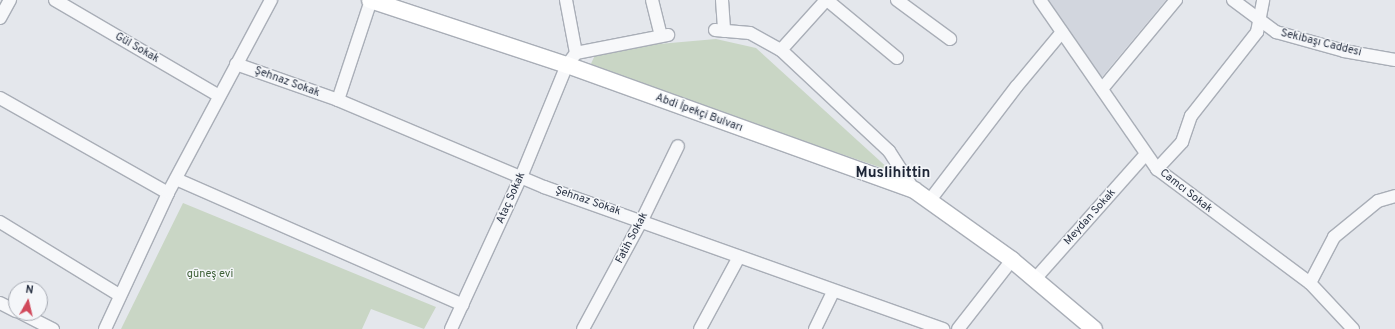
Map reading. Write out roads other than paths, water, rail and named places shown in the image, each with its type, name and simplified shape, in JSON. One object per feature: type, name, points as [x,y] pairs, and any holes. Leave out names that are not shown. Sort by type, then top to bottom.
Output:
[{"type":"main road","name":"Abdi İpekçi Bulvarı","points":[[370,0],[571,59],[914,190],[1012,260],[1094,329]]},
{"type":"street","points":[[0,18],[10,0]]},
{"type":"street","name":"Gül Sokak","points":[[55,0],[219,96]]},
{"type":"street","points":[[105,329],[168,193],[271,0]]},
{"type":"street","points":[[338,100],[370,0]]},
{"type":"street","points":[[566,0],[571,59],[665,35],[652,0]]},
{"type":"street","points":[[722,0],[719,30],[750,33],[782,50],[889,151],[914,190]]},
{"type":"street","points":[[782,50],[826,0],[898,58]]},
{"type":"street","points":[[897,0],[950,39]]},
{"type":"street","name":"Camcı Sokak","points":[[1040,0],[1157,169],[1310,283],[1353,329]]},
{"type":"street","points":[[1102,88],[1176,0]]},
{"type":"street","name":"Sekibaşı Caddesi","points":[[1233,0],[1276,32],[1344,51],[1395,60]]},
{"type":"street","points":[[1157,169],[1182,142],[1191,116],[1257,32],[1258,20],[1263,0]]},
{"type":"street","points":[[930,200],[1017,86],[1062,32]]},
{"type":"street","name":"Ataç Sokak","points":[[450,329],[463,305],[521,177],[571,59]]},
{"type":"street","name":"Şehnaz Sokak","points":[[236,64],[338,100],[521,177],[642,220],[833,292],[943,329]]},
{"type":"street","points":[[0,98],[168,193]]},
{"type":"street","name":"Fatih Sokak","points":[[583,329],[642,220],[678,146]]},
{"type":"street","name":"Meydan Sokak","points":[[1035,279],[1146,155]]},
{"type":"street","points":[[176,179],[463,305]]},
{"type":"street","points":[[1310,283],[1334,237],[1378,201],[1395,196]]},
{"type":"street","points":[[0,222],[119,296]]},
{"type":"street","points":[[700,329],[739,257]]},
{"type":"street","points":[[958,329],[1012,260]]},
{"type":"street","points":[[815,329],[833,292]]},
{"type":"street","points":[[37,321],[53,329]]},
{"type":"district","name":"Muslihittin","points":[[893,174]]},
{"type":"park label","name":"güneş evi","points":[[210,274]]}]
